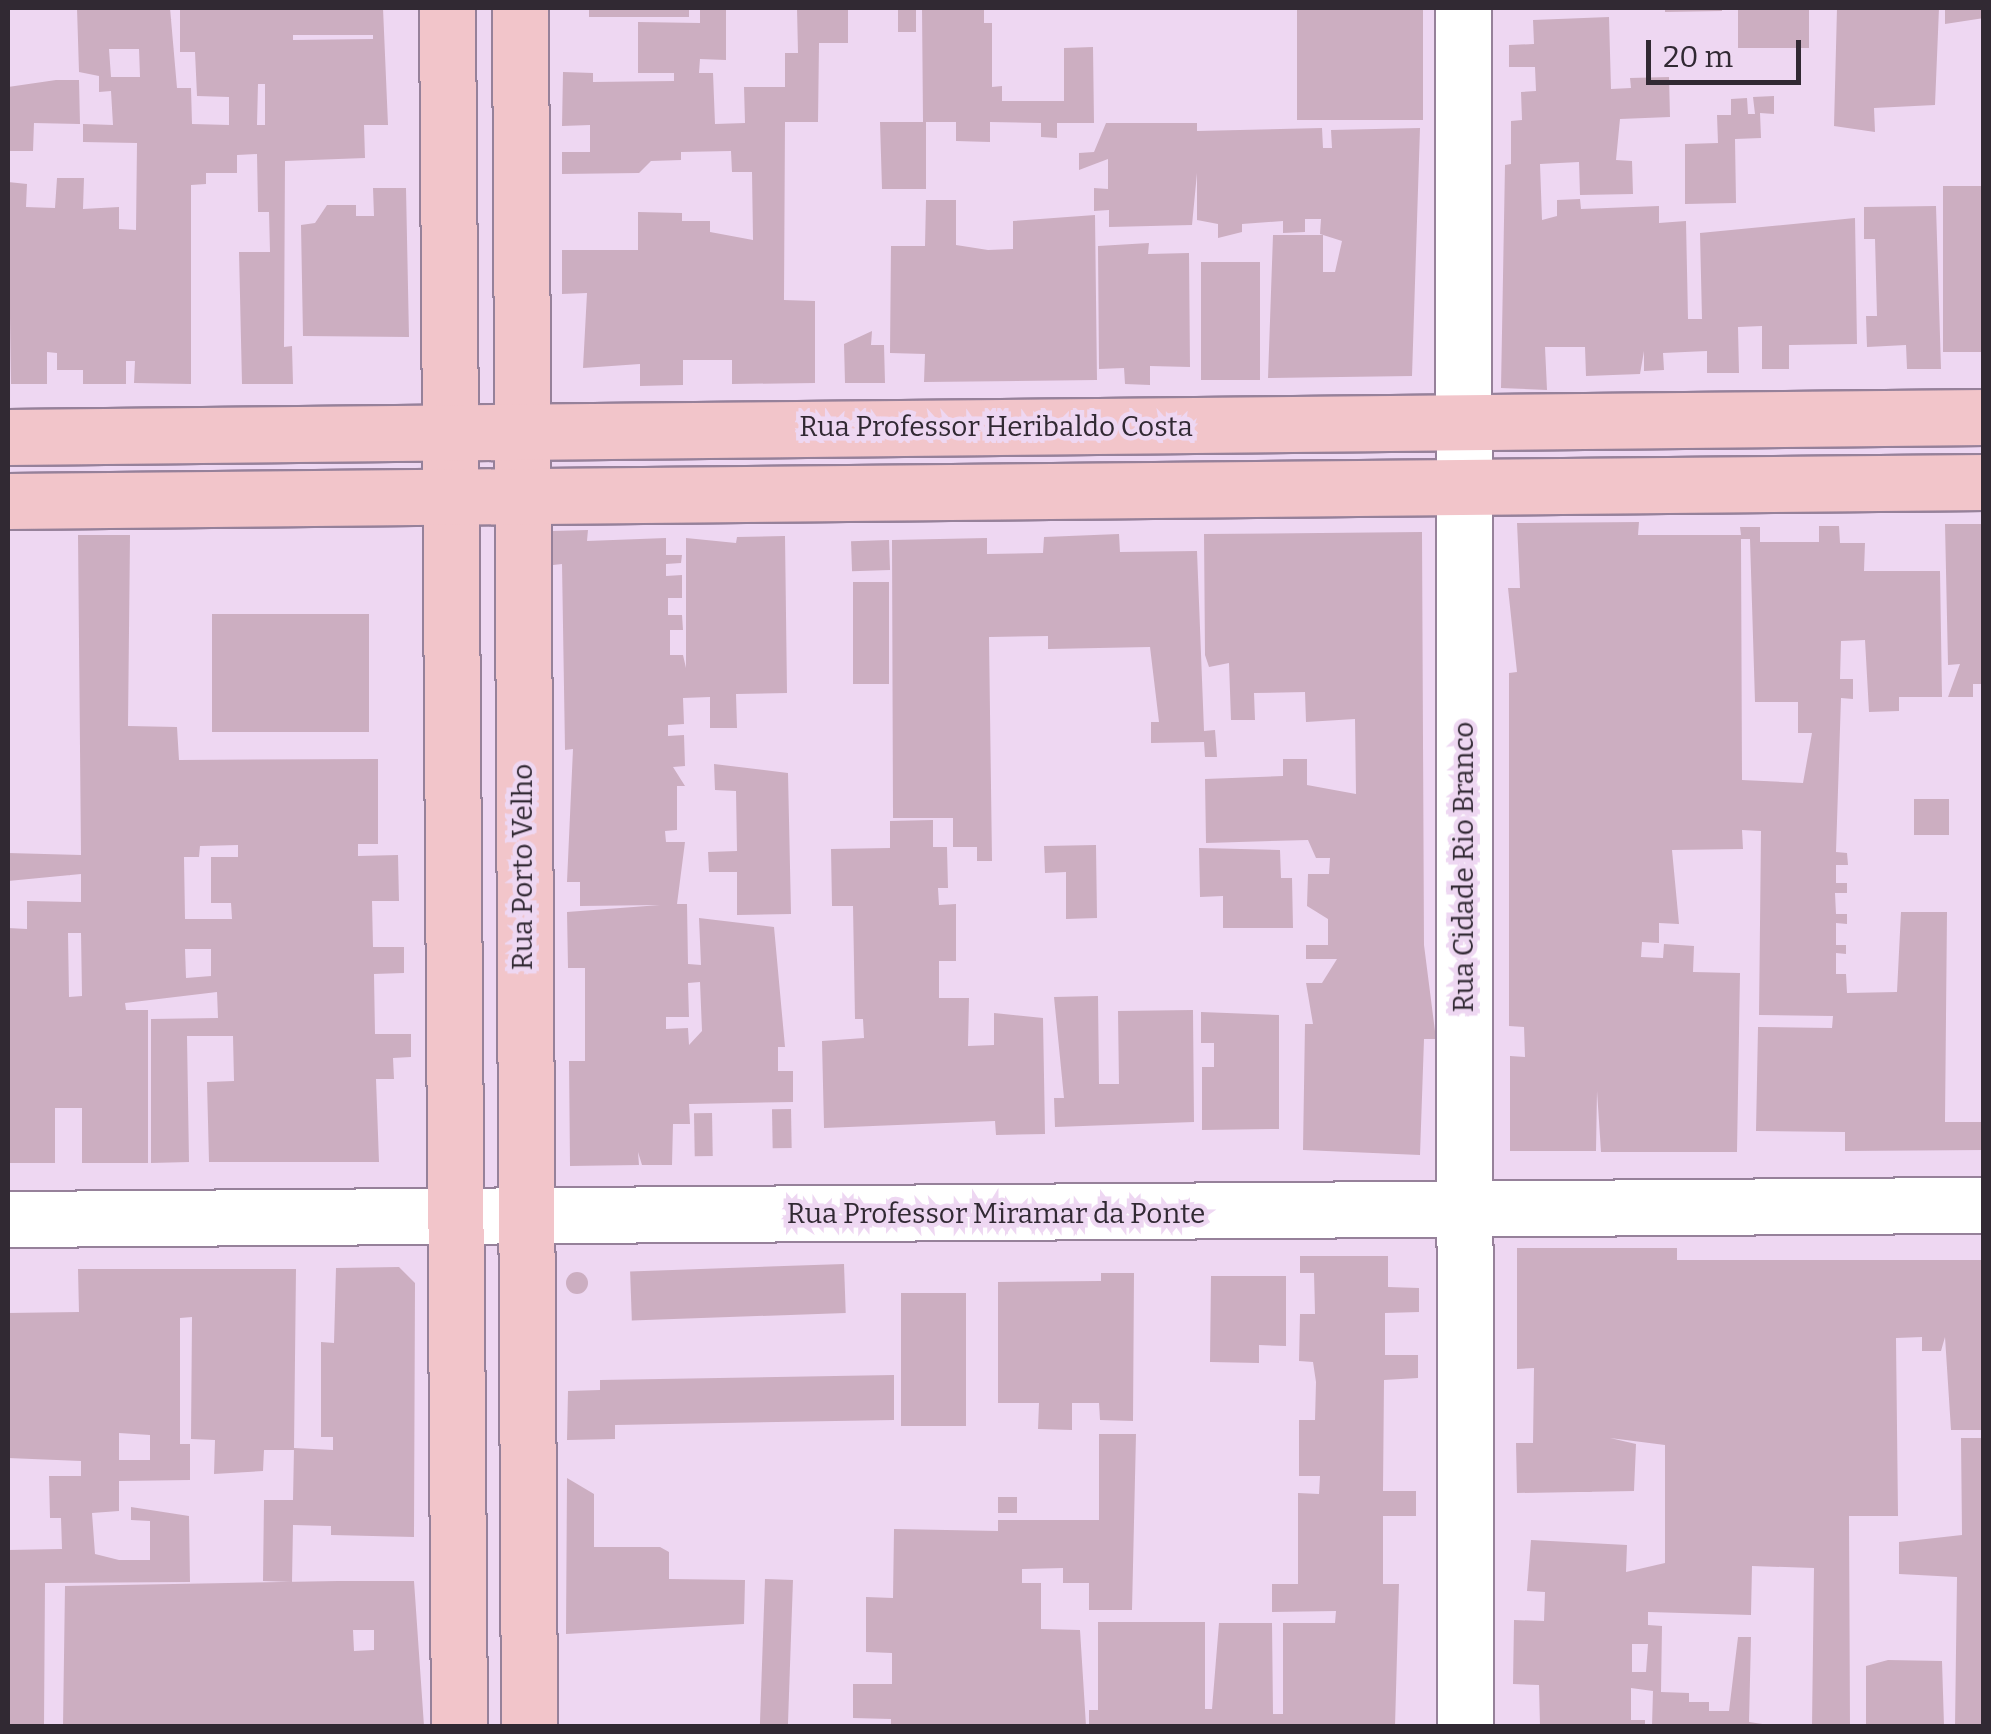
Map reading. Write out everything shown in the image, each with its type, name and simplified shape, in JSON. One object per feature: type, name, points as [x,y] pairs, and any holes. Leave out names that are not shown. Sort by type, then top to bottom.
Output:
[{"type":"main road","points":[[447,8],[459,1717],[530,1716]]},
{"type":"main road","name":"Rua Porto Velho","points":[[520,8],[518,219],[530,1716]]},
{"type":"main road","points":[[449,220],[518,219]]},
{"type":"main road","name":"Rua Professor Heribaldo Costa","points":[[8,437],[1462,426],[1984,417]]},
{"type":"main road","points":[[8,500],[1984,482]]},
{"type":"main road","points":[[456,1435],[526,1431]]},
{"type":"street","name":"Rua Cidade Rio Branco","points":[[1462,8],[1465,1726]]},
{"type":"street","name":"Rua Professor Miramar da Ponte","points":[[8,1219],[1465,1212],[1984,1205]]},
{"type":"building","points":[[77,8],[170,8],[177,88],[191,88],[192,124],[229,125],[229,97],[197,96],[195,52],[180,52],[180,8],[383,8],[388,125],[364,125],[365,158],[285,161],[284,347],[292,346],[293,384],[242,384],[239,252],[270,252],[269,212],[258,212],[257,154],[237,155],[237,173],[206,173],[206,184],[191,185],[191,384],[134,383],[135,361],[126,361],[126,384],[83,384],[83,370],[57,370],[57,353],[47,352],[47,384],[11,384],[8,182],[27,184],[26,207],[55,208],[57,178],[84,178],[83,209],[119,207],[119,229],[136,230],[137,143],[83,142],[83,124],[113,125],[111,91],[99,92],[99,76],[79,72]],"holes":[[[293,35],[373,35],[373,39],[293,40]],[[109,49],[139,49],[140,77],[111,77]],[[258,84],[265,84],[265,125],[257,125]]]},
{"type":"building","points":[[589,8],[689,8],[689,17],[589,17]]},
{"type":"building","points":[[700,8],[726,8],[726,60],[700,59],[699,73],[713,73],[715,124],[745,123],[744,87],[785,87],[785,53],[798,53],[797,8],[848,8],[848,43],[819,43],[818,122],[785,122],[784,300],[815,301],[815,383],[732,384],[732,360],[683,360],[683,385],[640,386],[640,364],[583,368],[587,293],[562,294],[562,250],[638,250],[638,212],[682,213],[682,221],[710,221],[710,232],[753,240],[752,172],[732,172],[731,151],[681,152],[681,160],[651,161],[639,173],[562,174],[562,152],[590,152],[590,125],[562,126],[563,72],[593,73],[593,82],[674,81],[674,73],[638,73],[638,22],[700,23]]},
{"type":"building","points":[[898,8],[916,8],[916,32],[898,32]]},
{"type":"building","points":[[922,8],[984,8],[984,23],[992,23],[992,87],[1002,86],[1002,101],[1064,101],[1064,48],[1093,47],[1094,123],[1057,123],[1057,138],[1041,137],[1041,123],[990,122],[990,142],[956,141],[956,122],[926,122],[926,189],[882,189],[880,122],[923,122]]},
{"type":"building","points":[[1297,8],[1423,8],[1423,120],[1297,120]]},
{"type":"building","points":[[1665,8],[1722,8],[1722,11],[1665,12]]},
{"type":"building","points":[[1738,8],[1809,8],[1809,48],[1738,48]]},
{"type":"building","points":[[1837,8],[1939,8],[1935,105],[1874,108],[1875,132],[1834,126]]},
{"type":"building","points":[[1945,8],[1984,8],[1984,18],[1945,24]]},
{"type":"building","points":[[1609,17],[1611,89],[1631,88],[1630,78],[1669,77],[1670,117],[1620,119],[1616,160],[1632,161],[1633,194],[1580,195],[1579,162],[1540,164],[1542,220],[1557,216],[1557,200],[1580,199],[1581,209],[1659,206],[1659,223],[1686,221],[1688,319],[1702,319],[1700,233],[1855,218],[1857,344],[1789,345],[1789,369],[1762,369],[1762,326],[1738,327],[1739,373],[1707,373],[1707,351],[1663,353],[1664,370],[1644,371],[1644,351],[1640,374],[1586,376],[1585,347],[1545,347],[1547,390],[1501,388],[1505,165],[1511,164],[1511,121],[1522,120],[1521,92],[1536,91],[1535,67],[1509,67],[1509,45],[1534,44],[1533,20]]},
{"type":"building","points":[[79,80],[80,124],[34,123],[33,151],[8,151],[8,87]]},
{"type":"building","points":[[1774,96],[1774,114],[1760,113],[1761,138],[1735,139],[1736,203],[1685,204],[1685,144],[1718,143],[1717,115],[1731,115],[1731,99],[1747,98],[1748,114],[1755,114],[1753,97]]},
{"type":"building","points":[[1106,123],[1197,123],[1197,131],[1322,128],[1323,148],[1332,148],[1331,130],[1420,128],[1412,376],[1268,378],[1273,235],[1323,235],[1323,272],[1335,272],[1342,241],[1320,234],[1321,219],[1305,219],[1305,232],[1283,233],[1283,221],[1242,224],[1242,232],[1218,238],[1218,224],[1197,220],[1197,173],[1192,225],[1109,227],[1109,210],[1094,211],[1094,188],[1108,189],[1108,159],[1079,170],[1079,153],[1094,152]]},
{"type":"building","points":[[1943,186],[1984,186],[1984,352],[1943,352]]},
{"type":"building","points":[[373,188],[406,188],[409,337],[303,336],[301,225],[315,223],[327,205],[356,205],[356,216],[374,216]]},
{"type":"building","points":[[926,200],[956,200],[956,245],[988,250],[1013,249],[1013,221],[1095,215],[1097,380],[924,382],[925,354],[890,353],[891,246],[925,246]]},
{"type":"building","points":[[1936,206],[1941,369],[1907,369],[1906,345],[1867,347],[1866,316],[1877,316],[1875,239],[1864,239],[1864,207]]},
{"type":"building","points":[[1149,243],[1148,254],[1189,253],[1190,367],[1150,366],[1150,385],[1125,384],[1124,368],[1099,369],[1098,246]]},
{"type":"building","points":[[1201,262],[1260,262],[1260,380],[1201,380]]},
{"type":"building","points":[[872,331],[871,345],[884,345],[885,383],[845,383],[844,344]]},
{"type":"building","points":[[1639,522],[1638,535],[1741,535],[1740,527],[1760,527],[1760,542],[1819,542],[1819,526],[1839,526],[1840,543],[1865,543],[1864,571],[1940,571],[1942,697],[1899,697],[1899,711],[1869,712],[1865,640],[1841,641],[1840,679],[1853,679],[1853,699],[1841,698],[1836,852],[1847,853],[1848,865],[1836,865],[1836,883],[1847,883],[1847,893],[1835,893],[1836,914],[1847,914],[1847,924],[1836,923],[1836,945],[1846,945],[1846,954],[1836,953],[1836,974],[1846,974],[1847,993],[1897,992],[1901,912],[1947,912],[1945,1122],[1984,1122],[1984,1150],[1845,1151],[1845,1132],[1756,1131],[1758,1027],[1832,1028],[1833,1016],[1759,1015],[1761,831],[1742,830],[1743,849],[1672,850],[1679,924],[1659,923],[1659,943],[1642,942],[1641,957],[1663,958],[1664,944],[1694,946],[1693,972],[1740,973],[1737,1152],[1601,1152],[1597,1091],[1596,1151],[1510,1151],[1510,1056],[1525,1057],[1524,1027],[1509,1026],[1509,673],[1517,672],[1508,588],[1520,588],[1517,523]],"holes":[[[1741,539],[1750,539],[1755,702],[1798,702],[1798,733],[1812,733],[1803,783],[1742,780]]]},
{"type":"building","points":[[1945,524],[1984,524],[1984,684],[1973,684],[1973,697],[1948,697],[1960,664],[1948,665]]},
{"type":"building","points":[[588,530],[587,541],[666,538],[666,555],[682,555],[681,563],[666,564],[666,576],[682,575],[682,598],[668,598],[668,615],[682,615],[683,630],[670,630],[670,655],[683,655],[686,668],[686,538],[736,543],[737,537],[785,536],[787,693],[736,694],[737,728],[710,728],[710,697],[683,698],[684,724],[668,725],[668,736],[684,735],[685,766],[673,767],[685,786],[677,786],[677,830],[665,831],[666,842],[685,842],[677,904],[687,904],[688,964],[701,965],[699,918],[774,927],[785,1047],[778,1047],[778,1071],[793,1071],[793,1102],[689,1104],[690,1124],[673,1124],[672,1165],[642,1165],[638,1152],[639,1165],[570,1166],[569,1061],[585,1061],[585,968],[568,968],[567,912],[660,905],[580,906],[580,882],[567,882],[573,749],[565,750],[562,564],[553,565],[553,531]],"holes":[[[700,982],[702,1031],[689,1045],[688,1028],[666,1029],[666,1017],[689,1017],[688,983]]]},
{"type":"building","points":[[1422,532],[1424,945],[1436,1039],[1424,1039],[1420,1155],[1303,1150],[1305,1024],[1313,1024],[1306,983],[1322,983],[1337,959],[1306,959],[1306,945],[1328,945],[1328,919],[1307,906],[1308,874],[1329,874],[1330,858],[1316,858],[1308,840],[1206,843],[1205,779],[1283,776],[1283,759],[1307,759],[1307,785],[1356,794],[1355,719],[1306,722],[1305,692],[1254,693],[1255,720],[1231,720],[1229,663],[1209,667],[1205,655],[1204,534]]},
{"type":"building","points":[[1119,534],[1120,552],[1197,551],[1204,731],[1215,730],[1217,757],[1205,757],[1204,742],[1151,743],[1151,722],[1159,722],[1150,647],[1048,649],[1048,636],[989,637],[992,861],[977,861],[977,847],[953,847],[953,818],[893,818],[892,540],[987,538],[987,554],[1043,553],[1044,537]]},
{"type":"building","points":[[78,535],[130,535],[128,726],[177,727],[179,760],[378,759],[378,844],[358,844],[358,856],[398,855],[399,901],[372,901],[373,947],[404,947],[404,973],[374,974],[375,1034],[411,1034],[411,1057],[393,1058],[394,1079],[376,1079],[379,1162],[209,1162],[207,1082],[234,1081],[233,1036],[187,1036],[189,1162],[151,1163],[151,1019],[218,1018],[217,992],[125,1003],[126,1010],[148,1010],[148,1163],[82,1163],[82,1108],[55,1108],[55,1163],[8,1163],[8,928],[27,929],[27,901],[81,902],[81,874],[8,881],[8,853],[81,855]],"holes":[[[238,845],[238,857],[211,857],[211,903],[231,903],[232,919],[185,919],[184,857],[199,857],[200,846]],[[68,933],[81,933],[82,996],[69,997]],[[185,949],[211,949],[211,976],[186,978]]]},
{"type":"building","points":[[889,540],[890,570],[852,571],[851,541]]},
{"type":"building","points":[[853,582],[889,582],[889,684],[853,684]]},
{"type":"building","points":[[212,614],[369,614],[369,732],[212,732]]},
{"type":"building","points":[[714,764],[788,773],[791,914],[737,915],[737,872],[709,872],[708,852],[737,851],[736,791],[715,790]]},
{"type":"building","points":[[1914,799],[1949,799],[1949,835],[1914,835]]},
{"type":"building","points":[[933,820],[933,847],[947,847],[948,888],[938,888],[939,905],[956,904],[956,961],[939,961],[939,998],[969,998],[968,1046],[994,1045],[994,1013],[1043,1018],[1045,1134],[996,1135],[995,1121],[824,1128],[822,1041],[864,1038],[863,1019],[855,1019],[853,906],[832,906],[831,849],[890,848],[890,821]]},
{"type":"building","points":[[1096,845],[1097,918],[1066,919],[1066,872],[1045,873],[1044,846]]},
{"type":"building","points":[[1199,848],[1280,850],[1281,878],[1292,878],[1293,928],[1223,928],[1223,896],[1200,897]]},
{"type":"building","points":[[1098,996],[1099,1084],[1119,1084],[1118,1011],[1193,1010],[1194,1122],[1055,1127],[1054,1098],[1064,1098],[1054,997]]},
{"type":"building","points":[[1201,1012],[1279,1015],[1279,1129],[1202,1130],[1202,1067],[1214,1067],[1214,1043],[1201,1043]]},
{"type":"building","points":[[772,1109],[791,1109],[792,1148],[773,1148]]},
{"type":"building","points":[[694,1113],[712,1113],[713,1156],[695,1156]]},
{"type":"building","points":[[1517,1248],[1677,1248],[1677,1260],[1984,1260],[1984,1430],[1951,1430],[1945,1337],[1941,1351],[1922,1351],[1922,1337],[1896,1338],[1898,1516],[1849,1516],[1850,1726],[1812,1726],[1814,1568],[1752,1566],[1751,1615],[1648,1612],[1648,1625],[1662,1626],[1661,1692],[1689,1693],[1689,1702],[1709,1702],[1709,1711],[1729,1711],[1738,1637],[1751,1637],[1749,1722],[1776,1726],[1652,1726],[1653,1691],[1631,1688],[1631,1720],[1645,1720],[1645,1726],[1540,1726],[1539,1685],[1513,1684],[1514,1620],[1544,1621],[1545,1592],[1527,1591],[1531,1540],[1627,1545],[1626,1572],[1665,1563],[1665,1445],[1610,1438],[1636,1444],[1634,1491],[1517,1493],[1516,1443],[1533,1443],[1534,1368],[1517,1369]],"holes":[[[1632,1644],[1648,1644],[1646,1672],[1632,1672]]]},
{"type":"building","points":[[1300,1256],[1388,1256],[1388,1287],[1419,1288],[1419,1312],[1385,1313],[1385,1355],[1418,1355],[1418,1378],[1384,1380],[1383,1491],[1416,1491],[1416,1516],[1383,1516],[1383,1584],[1399,1584],[1395,1726],[1089,1726],[1089,1710],[1098,1710],[1098,1622],[1205,1622],[1205,1709],[1212,1709],[1219,1623],[1272,1623],[1273,1714],[1283,1714],[1283,1623],[1335,1623],[1336,1611],[1272,1612],[1272,1584],[1298,1584],[1298,1493],[1319,1494],[1320,1476],[1299,1476],[1299,1420],[1315,1420],[1316,1382],[1313,1362],[1299,1361],[1300,1314],[1315,1314],[1314,1273],[1300,1273]]},
{"type":"building","points":[[844,1264],[846,1313],[632,1320],[630,1271]]},
{"type":"building","points":[[399,1267],[415,1283],[414,1537],[331,1535],[331,1526],[293,1525],[292,1582],[263,1581],[264,1500],[293,1500],[294,1448],[333,1450],[333,1437],[321,1437],[321,1342],[334,1343],[336,1268]]},
{"type":"building","points":[[78,1269],[296,1269],[294,1450],[264,1450],[263,1471],[214,1474],[215,1440],[191,1439],[192,1317],[180,1318],[180,1444],[190,1444],[190,1480],[119,1481],[119,1511],[92,1513],[95,1554],[119,1560],[150,1560],[150,1521],[131,1520],[131,1507],[189,1516],[190,1582],[45,1583],[44,1726],[8,1726],[8,1550],[62,1549],[61,1518],[50,1518],[49,1476],[81,1476],[81,1461],[8,1458],[8,1313],[79,1312]],"holes":[[[119,1433],[150,1435],[150,1460],[119,1460]]]},
{"type":"building","points":[[577,1272],[585,1275],[585,1291],[577,1294],[569,1291],[566,1283],[569,1275]]},
{"type":"building","points":[[1101,1273],[1134,1273],[1133,1421],[1100,1420],[1099,1403],[1072,1403],[1072,1430],[1038,1429],[1039,1403],[998,1403],[998,1282],[1101,1281]]},
{"type":"building","points":[[1211,1276],[1286,1276],[1286,1346],[1259,1345],[1259,1363],[1210,1362]]},
{"type":"building","points":[[901,1293],[966,1293],[966,1426],[901,1426]]},
{"type":"building","points":[[894,1375],[894,1420],[615,1425],[615,1439],[567,1440],[568,1391],[600,1390],[600,1380]]},
{"type":"building","points":[[1099,1434],[1136,1434],[1132,1610],[1089,1610],[1089,1583],[1063,1583],[1063,1568],[1022,1569],[1022,1583],[1041,1583],[1041,1629],[1080,1630],[1086,1726],[891,1726],[891,1719],[853,1718],[853,1684],[892,1684],[892,1653],[866,1652],[866,1597],[893,1598],[894,1529],[998,1531],[998,1520],[1099,1520]]},
{"type":"building","points":[[1961,1438],[1984,1438],[1984,1726],[1955,1726],[1957,1577],[1899,1574],[1899,1542],[1962,1535]]},
{"type":"building","points":[[567,1478],[594,1494],[594,1547],[660,1547],[669,1552],[669,1579],[745,1580],[744,1624],[566,1634]]},
{"type":"building","points":[[998,1497],[1017,1497],[1017,1513],[998,1513]]},
{"type":"building","points":[[765,1579],[793,1580],[788,1726],[760,1726]]},
{"type":"building","points":[[414,1581],[424,1726],[63,1726],[65,1586]],"holes":[[[353,1630],[374,1630],[374,1650],[354,1651]]]},
{"type":"building","points":[[1888,1660],[1942,1661],[1944,1726],[1866,1726],[1866,1666]]}]
